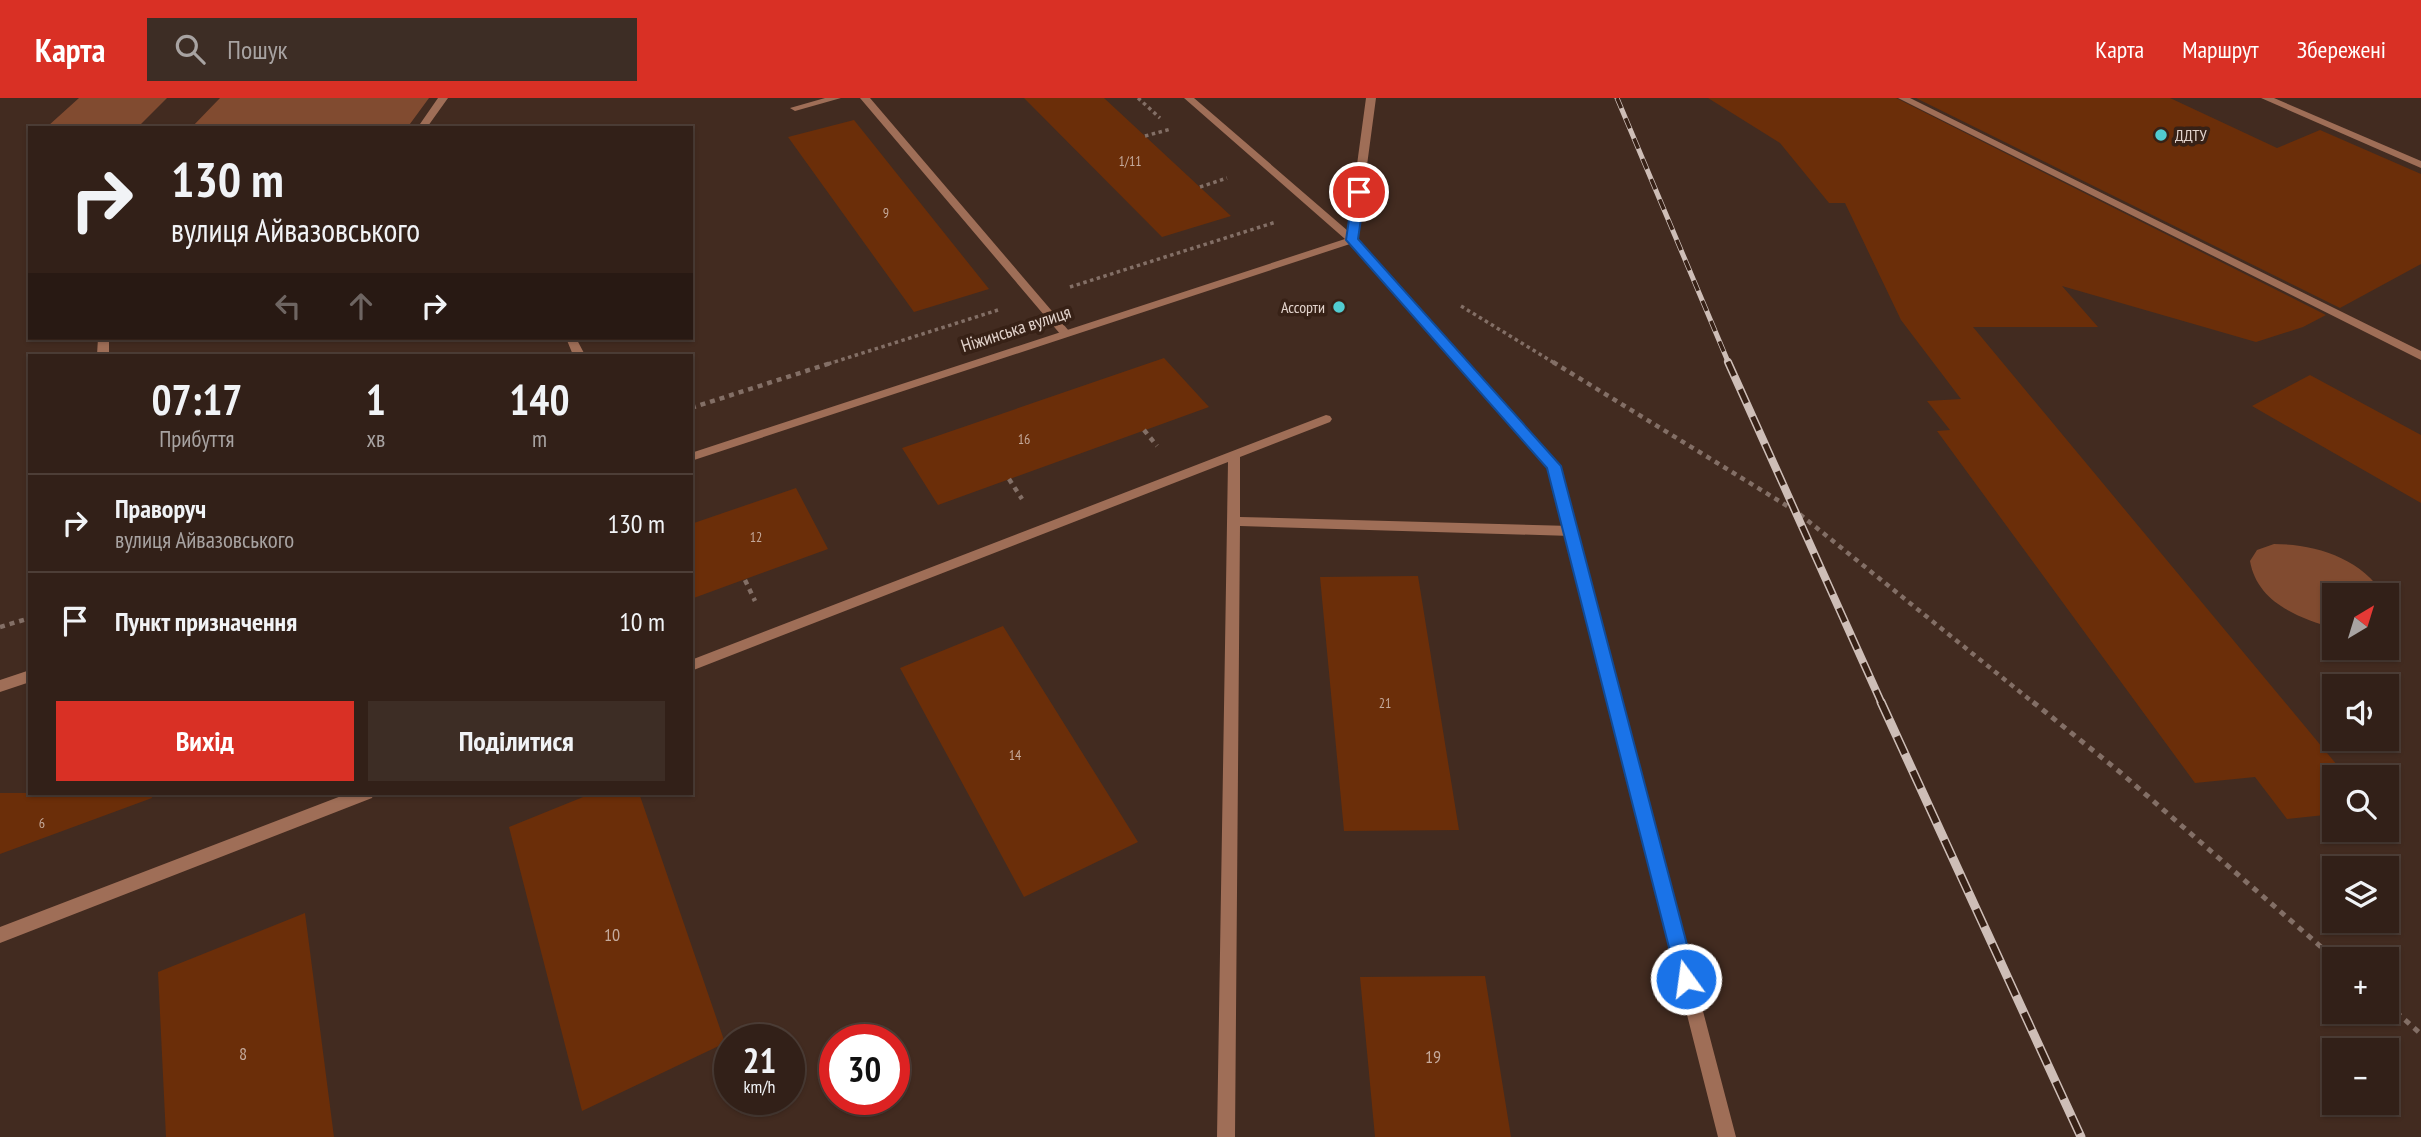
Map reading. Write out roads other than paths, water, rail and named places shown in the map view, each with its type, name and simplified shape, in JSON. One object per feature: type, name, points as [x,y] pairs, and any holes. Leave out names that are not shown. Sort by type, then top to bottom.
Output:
[{"type":"street","points":[[425,124],[443,98]]},
{"type":"street","points":[[795,108],[836,98]]},
{"type":"street","points":[[865,98],[1065,333]]},
{"type":"street","points":[[1189,98],[1352,240],[1554,466],[1727,1137]]},
{"type":"street","points":[[1352,240],[1371,98]]},
{"type":"street","points":[[1903,98],[2421,356]]},
{"type":"street","points":[[2266,98],[2421,165]]},
{"type":"street","name":"Ніжинська вулиця","points":[[693,456],[1352,240]]},
{"type":"street","points":[[693,665],[1326,419]]},
{"type":"street","points":[[1226,1137],[1234,454]]},
{"type":"street","points":[[1233,522],[1571,531]]},
{"type":"street","points":[[0,686],[28,677]]},
{"type":"street","points":[[0,935],[361,795]]},
{"type":"railway","points":[[1617,98],[1729,364]]},
{"type":"railway","points":[[1728,362],[1882,704]]},
{"type":"railway","points":[[1881,702],[2081,1137]]},
{"type":"place","name":"ДДТУ","points":[[2161,135]]},
{"type":"place","name":"Ассорти","points":[[1339,307]]}]
